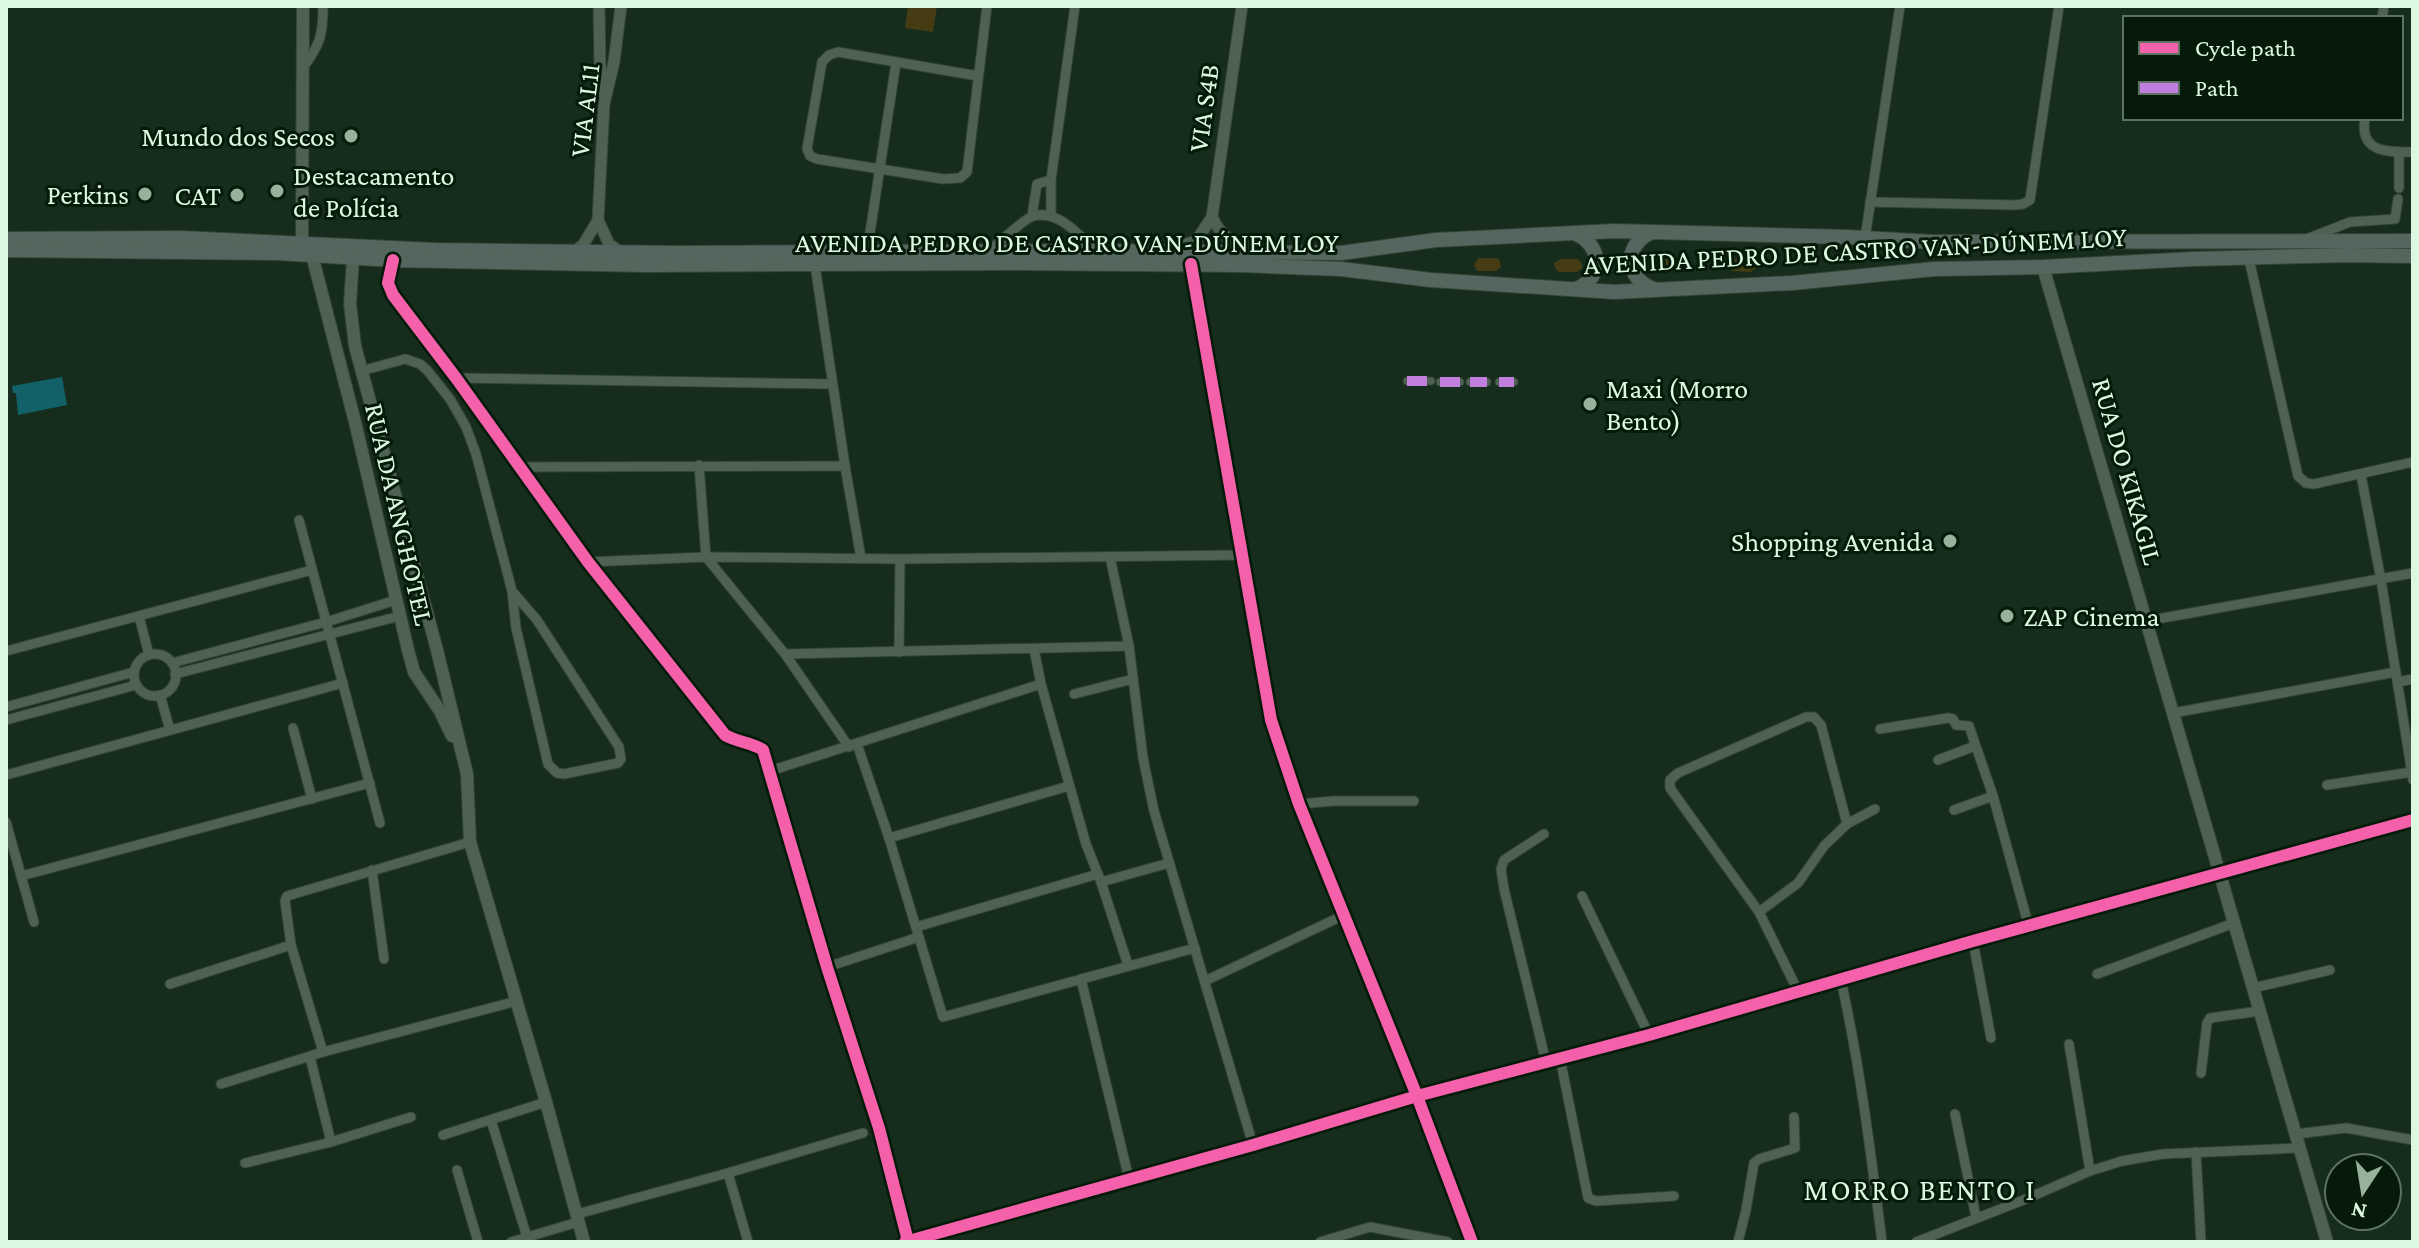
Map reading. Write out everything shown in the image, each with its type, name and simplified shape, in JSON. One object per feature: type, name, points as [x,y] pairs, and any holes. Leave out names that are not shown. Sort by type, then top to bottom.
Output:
[{"type":"highway","name":"AVENIDA PEDRO DE CASTRO VAN-DÚNEM LOY","points":[[6,250],[1341,253],[1436,240],[1658,232],[1933,242],[2413,241]]},
{"type":"highway","points":[[1658,232],[1637,242],[1630,263],[1641,283],[1659,289]]},
{"type":"highway","points":[[1566,233],[1576,234],[1588,241],[1596,253],[1597,263],[1593,277],[1586,284],[1568,290]]},
{"type":"highway","name":"AVENIDA PEDRO DE CASTRO VAN-DÚNEM LOY","points":[[6,239],[181,238],[393,260],[815,265],[1191,264],[1341,269],[1431,280],[1614,292],[1792,283],[1934,269],[2348,255],[2413,256]]},
{"type":"main road","name":"RUA DA ANGHOTEL","points":[[303,6],[307,249],[356,426],[414,672],[448,725],[467,774]]},
{"type":"main road","name":"RUA DA ANGHOTEL","points":[[353,258],[351,325],[467,774],[470,842],[584,1242]]},
{"type":"main road","name":"RUA DO KIKAGIL","points":[[2043,267],[2327,1242]]},
{"type":"street","points":[[302,71],[318,48],[323,6]]},
{"type":"street","points":[[599,6],[604,104]]},
{"type":"street","name":"VIA AL11","points":[[598,220],[604,104],[614,62],[621,6]]},
{"type":"street","points":[[978,76],[838,52],[829,55],[822,62],[807,141],[810,156],[879,170],[953,180],[960,178],[967,172],[987,6]]},
{"type":"street","points":[[1051,216],[1051,180],[1075,6]]},
{"type":"street","name":"VIA S4B","points":[[1212,217],[1242,6]]},
{"type":"street","points":[[1865,238],[1900,6]]},
{"type":"street","points":[[1870,202],[2015,205],[2030,200],[2059,6]]},
{"type":"street","points":[[867,252],[896,63]]},
{"type":"street","points":[[2365,120],[2363,129],[2369,142],[2379,150],[2413,152]]},
{"type":"street","points":[[2399,152],[2399,188]]},
{"type":"street","points":[[1032,216],[1037,184],[1051,180]]},
{"type":"street","points":[[2301,241],[2350,222],[2395,219],[2398,199]]},
{"type":"street","points":[[987,252],[1032,216],[1051,216],[1062,221],[1096,251]]},
{"type":"street","points":[[1131,251],[1186,245],[1196,241],[1212,217],[1222,235],[1230,241],[1241,246],[1284,252]]},
{"type":"street","points":[[598,220],[609,244],[621,252]]},
{"type":"street","points":[[572,253],[583,245],[598,220]]},
{"type":"street","points":[[2249,259],[2298,476],[2306,483],[2314,484],[2413,462]]},
{"type":"street","points":[[393,260],[390,291],[588,562],[725,735],[763,750],[827,967],[879,1128],[906,1242],[1417,1096],[1649,1035],[1973,941],[2413,820]]},
{"type":"street","points":[[1191,264],[1271,720],[1299,804],[1417,1096],[1472,1242]]},
{"type":"street","points":[[815,265],[861,558]]},
{"type":"street","points":[[361,371],[405,359],[412,360],[427,370],[450,399],[466,427],[512,591],[516,628],[551,770],[564,774],[618,763],[621,759],[619,747],[537,620],[512,591]]},
{"type":"street","points":[[456,378],[832,384]]},
{"type":"street","points":[[1407,381],[1431,381]]},
{"type":"street","points":[[1440,382],[1460,382]]},
{"type":"street","points":[[1470,382],[1487,382]]},
{"type":"street","points":[[1499,382],[1514,382]]},
{"type":"street","points":[[699,465],[706,557],[785,654],[853,745],[889,838],[943,1017],[1195,948]]},
{"type":"street","points":[[518,467],[845,466]]},
{"type":"street","points":[[2327,785],[2412,776],[2361,475]]},
{"type":"street","points":[[299,520],[380,823]]},
{"type":"street","points":[[588,562],[706,557],[900,559],[1243,555]]},
{"type":"street","points":[[1110,557],[1129,646],[1143,758],[1154,811],[1253,1145]]},
{"type":"street","points":[[899,652],[900,559]]},
{"type":"street","points":[[6,651],[312,570]]},
{"type":"street","points":[[2146,621],[2413,573]]},
{"type":"street","points":[[172,663],[396,600]]},
{"type":"street","points":[[139,616],[149,655]]},
{"type":"street","points":[[175,674],[400,616]]},
{"type":"street","points":[[516,628],[524,621],[537,620]]},
{"type":"street","points":[[785,654],[1129,646]]},
{"type":"street","points":[[1034,649],[1086,844],[1128,965]]},
{"type":"street","points":[[149,655],[161,655],[172,663],[175,674],[172,687],[160,695],[146,694],[136,685],[134,672],[139,661],[149,655]]},
{"type":"street","points":[[6,707],[134,672]]},
{"type":"street","points":[[2173,713],[2397,677],[2413,679]]},
{"type":"street","points":[[1074,694],[1133,679]]},
{"type":"street","points":[[6,775],[343,683]]},
{"type":"street","points":[[770,771],[1041,684]]},
{"type":"street","points":[[6,720],[136,685]]},
{"type":"street","points":[[160,695],[170,730]]},
{"type":"street","points":[[1799,993],[1759,912],[1670,788],[1670,780],[1673,775],[1806,717],[1814,717],[1821,725],[1847,824]]},
{"type":"street","points":[[1880,729],[1948,718],[1953,719],[1956,725],[1969,726],[1993,796],[2029,927]]},
{"type":"street","points":[[293,728],[312,799]]},
{"type":"street","points":[[1938,760],[1975,746]]},
{"type":"street","points":[[21,876],[370,783]]},
{"type":"street","points":[[889,838],[1069,786]]},
{"type":"street","points":[[1954,810],[1993,796]]},
{"type":"street","points":[[1299,804],[1414,801]]},
{"type":"street","points":[[1759,912],[1798,883],[1824,846],[1847,824],[1875,809]]},
{"type":"street","points":[[6,822],[34,922]]},
{"type":"street","points":[[1544,834],[1504,860],[1501,869],[1546,1062]]},
{"type":"street","points":[[323,1052],[291,945],[285,901],[287,896],[470,842]]},
{"type":"street","points":[[827,967],[917,932],[1100,878],[1169,863]]},
{"type":"street","points":[[372,870],[384,959]]},
{"type":"street","points":[[1582,896],[1649,1035]]},
{"type":"street","points":[[1205,981],[1344,915]]},
{"type":"street","points":[[2097,974],[2234,923]]},
{"type":"street","points":[[1973,941],[1991,1038]]},
{"type":"street","points":[[170,984],[291,945]]},
{"type":"street","points":[[2253,988],[2330,970]]},
{"type":"street","points":[[1081,979],[1129,1179]]},
{"type":"street","points":[[1841,980],[1856,1056],[1882,1242]]},
{"type":"street","points":[[221,1084],[323,1052],[517,1001]]},
{"type":"street","points":[[2201,1073],[2210,1018],[2260,1011]]},
{"type":"street","points":[[2069,1044],[2090,1171]]},
{"type":"street","points":[[310,1057],[331,1142]]},
{"type":"street","points":[[1560,1058],[1588,1198],[1596,1201],[1674,1196]]},
{"type":"street","points":[[443,1135],[546,1102]]},
{"type":"street","points":[[1955,1114],[1976,1217]]},
{"type":"street","points":[[245,1163],[331,1142],[411,1117]]},
{"type":"street","points":[[1738,1242],[1754,1163],[1795,1148],[1794,1117]]},
{"type":"street","points":[[491,1120],[527,1237]]},
{"type":"street","points":[[2296,1134],[2346,1128],[2413,1140]]},
{"type":"street","points":[[511,1242],[578,1218],[863,1133]]},
{"type":"street","points":[[1916,1242],[1936,1238],[1976,1217],[2122,1161],[2163,1154],[2300,1148]]},
{"type":"street","points":[[2196,1152],[2201,1242]]},
{"type":"street","points":[[457,1170],[478,1242]]},
{"type":"street","points":[[728,1173],[748,1242]]},
{"type":"street","points":[[1320,1242],[1368,1227],[1448,1242]]},
{"type":"shaded area","points":[[908,6],[937,6],[933,32],[905,28]]},
{"type":"shaded area","points":[[1478,258],[1497,258],[1501,267],[1496,271],[1477,271],[1474,265]]},
{"type":"shaded area","points":[[1561,259],[1578,259],[1582,268],[1577,272],[1559,272],[1554,263]]},
{"type":"shaded area","points":[[1655,259],[1671,259],[1675,268],[1670,272],[1653,272],[1648,264]]},
{"type":"shaded area","points":[[1732,259],[1750,259],[1755,262],[1756,268],[1751,272],[1732,271],[1728,265]]},
{"type":"water","points":[[62,377],[67,405],[18,415],[16,393],[13,393],[12,386]]},
{"type":"marked path","points":[[1407,381],[1431,381]]},
{"type":"marked path","points":[[1440,382],[1460,382]]},
{"type":"marked path","points":[[1470,382],[1487,382]]},
{"type":"marked path","points":[[1499,382],[1514,382]]},
{"type":"cycle path","points":[[393,260],[388,283],[393,295],[588,562],[725,735],[763,750],[827,967],[879,1128],[908,1241]]},
{"type":"cycle path","points":[[1191,264],[1271,720],[1299,804],[1417,1096],[1472,1242]]},
{"type":"cycle path","points":[[905,1242],[1417,1096],[1649,1035],[1973,941],[2413,820]]},
{"type":"place","name":"Mundo dos Secos","points":[[351,136]]},
{"type":"place","name":"Destacamento de Polícia","points":[[277,191]]},
{"type":"place","name":"Perkins","points":[[145,194]]},
{"type":"place","name":"CAT","points":[[237,195]]},
{"type":"place","name":"Maxi (Morro Bento)","points":[[1590,404]]},
{"type":"place","name":"Shopping Avenida","points":[[1950,541]]},
{"type":"place","name":"ZAP Cinema","points":[[2007,616]]},
{"type":"district","name":"MORRO BENTO I","points":[[1920,1190]]}]
